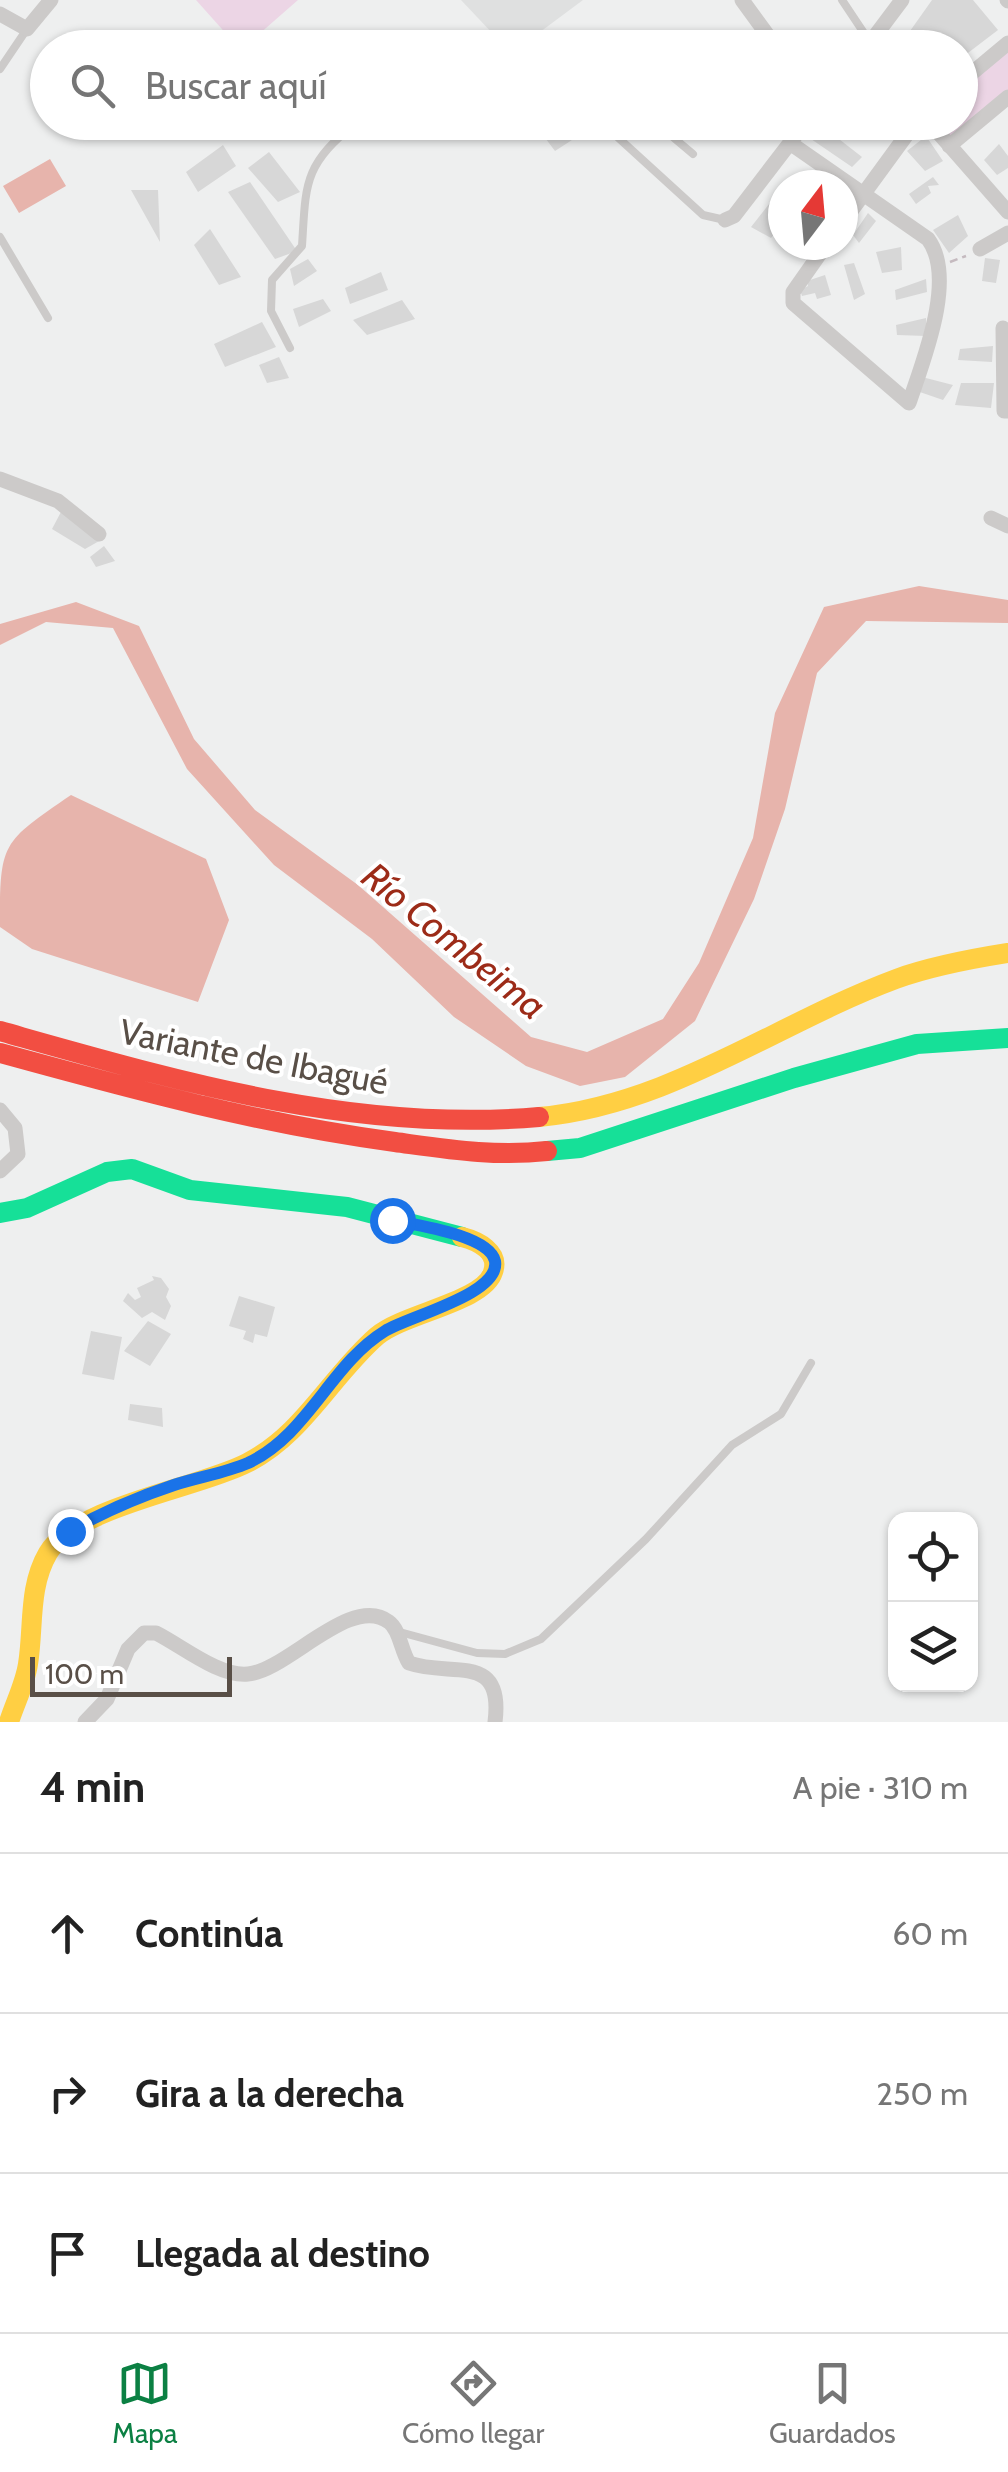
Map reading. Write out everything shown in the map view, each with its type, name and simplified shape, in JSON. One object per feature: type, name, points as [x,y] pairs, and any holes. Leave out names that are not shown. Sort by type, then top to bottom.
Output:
[{"type":"main road","name":"Variante de Ibagué","points":[[0,1031],[190,1084],[315,1110],[440,1123],[488,1121],[561,1114],[615,1102],[702,1072],[882,984],[948,962],[1008,953]]},
{"type":"main road","points":[[818,1016],[846,1017],[896,993],[953,974],[1008,964]]},
{"type":"main road","points":[[917,1044],[938,1031],[1008,1024]]},
{"type":"main road","name":"Variante de Ibagué","points":[[0,1052],[180,1103],[314,1131],[502,1156],[580,1148],[917,1044],[1008,1038]]},
{"type":"main road","points":[[0,1213],[27,1208],[107,1172],[132,1169],[190,1190],[347,1207],[470,1238],[488,1249],[495,1261],[493,1275],[480,1291],[408,1317],[377,1336],[302,1421],[248,1463],[99,1514],[49,1550],[34,1590],[28,1666],[8,1722]]},
{"type":"street","points":[[0,14],[27,29],[51,0]]},
{"type":"street","points":[[742,0],[764,30]]},
{"type":"street","points":[[881,30],[902,0]]},
{"type":"street","points":[[978,67],[1008,43]]},
{"type":"street","points":[[978,122],[1008,98]]},
{"type":"street","points":[[725,220],[734,216],[792,140]]},
{"type":"street","points":[[858,201],[903,140]]},
{"type":"street","points":[[944,140],[1008,212]]},
{"type":"street","points":[[949,146],[956,140]]},
{"type":"street","points":[[790,143],[928,239],[938,256],[936,320],[909,404],[792,303],[792,292],[815,260]]},
{"type":"street","points":[[993,194],[1008,183]]},
{"type":"street","points":[[980,249],[1008,233]]},
{"type":"street","points":[[1000,328],[1006,411]]},
{"type":"street","points":[[1,481],[58,501],[99,534]]},
{"type":"street","points":[[991,518],[1008,526]]},
{"type":"street","points":[[0,1110],[18,1139],[18,1154],[0,1171]]},
{"type":"street","points":[[85,1722],[106,1699],[128,1649],[144,1633],[156,1634],[225,1670],[246,1675],[267,1670],[353,1618],[388,1620],[409,1663],[470,1669],[484,1677],[495,1691],[494,1722]]},
{"type":"lane","points":[[842,0],[860,30]]},
{"type":"lane","points":[[0,70],[27,29]]},
{"type":"lane","points":[[290,348],[271,312],[272,280],[302,246],[300,211],[313,168],[340,140]]},
{"type":"lane","points":[[621,140],[703,215],[725,220]]},
{"type":"lane","points":[[676,140],[693,154]]},
{"type":"lane","points":[[0,238],[48,318]]},
{"type":"lane","points":[[396,1631],[477,1653],[505,1654],[541,1638],[646,1539],[732,1446],[781,1414],[811,1363]]},
{"type":"path","points":[[938,256],[955,262],[980,249]]},
{"type":"shaded area","points":[[196,0],[298,0],[264,30],[223,30]]},
{"type":"shaded area","points":[[461,0],[583,0],[543,30],[489,30]]},
{"type":"shaded area","points":[[1008,43],[1008,97],[978,122],[978,69]]},
{"type":"shaded area","points":[[50,159],[66,186],[19,213],[3,186]]},
{"type":"shaded area","points":[[919,586],[1008,600],[1008,623],[866,621],[817,673],[785,809],[754,899],[695,1021],[625,1077],[580,1086],[526,1066],[454,1017],[372,939],[274,865],[187,769],[113,628],[46,622],[0,645],[0,624],[76,602],[139,626],[194,739],[255,810],[358,885],[531,1037],[587,1052],[663,1019],[699,963],[753,838],[775,713],[824,607]]},
{"type":"shaded area","points":[[71,795],[206,859],[229,920],[198,1002],[32,949],[0,927],[1,877],[9,847],[30,824]]},
{"type":"building","points":[[932,0],[973,0],[998,30],[978,45],[978,30],[911,30]]},
{"type":"building","points":[[547,140],[572,140],[555,151]]},
{"type":"building","points":[[812,140],[840,140],[862,157],[852,167]]},
{"type":"building","points":[[921,140],[929,140],[943,161],[925,171],[907,151]]},
{"type":"building","points":[[999,144],[1008,156],[1008,168],[997,175],[984,160]]},
{"type":"building","points":[[223,145],[236,166],[198,192],[186,172]]},
{"type":"building","points":[[269,152],[300,192],[278,202],[248,168]]},
{"type":"building","points":[[933,177],[939,185],[928,186],[931,193],[916,204],[909,194]]},
{"type":"building","points":[[250,182],[297,251],[275,259],[228,192]]},
{"type":"building","points":[[131,190],[158,190],[160,242]]},
{"type":"building","points":[[768,205],[768,236],[751,227]]},
{"type":"building","points":[[868,213],[876,221],[859,243],[858,228]]},
{"type":"building","points":[[958,215],[968,236],[949,253],[933,230]]},
{"type":"building","points":[[210,229],[241,277],[219,285],[194,245]]},
{"type":"building","points":[[901,247],[902,270],[882,273],[876,252]]},
{"type":"building","points":[[985,258],[1000,260],[996,283],[982,281]]},
{"type":"building","points":[[308,259],[317,271],[294,286],[290,269]]},
{"type":"building","points":[[854,263],[865,294],[854,300],[844,265]]},
{"type":"building","points":[[381,272],[388,290],[350,304],[345,288]]},
{"type":"building","points":[[825,275],[831,295],[817,299],[815,293],[802,296],[800,290],[808,286],[807,281]]},
{"type":"building","points":[[926,279],[927,292],[896,300],[895,290]]},
{"type":"building","points":[[323,299],[331,311],[299,327],[293,309]]},
{"type":"building","points":[[402,300],[415,319],[367,335],[353,320]]},
{"type":"building","points":[[926,318],[926,336],[897,335],[896,325]]},
{"type":"building","points":[[262,322],[276,347],[225,367],[214,344]]},
{"type":"building","points":[[993,346],[992,362],[958,360],[960,349]]},
{"type":"building","points":[[279,357],[289,378],[267,383],[259,365]]},
{"type":"building","points":[[922,377],[953,385],[943,400],[914,390]]},
{"type":"building","points":[[961,383],[994,383],[991,408],[955,405]]},
{"type":"building","points":[[62,510],[101,540],[85,549],[52,529]]},
{"type":"building","points":[[104,546],[115,561],[96,567],[90,557]]},
{"type":"building","points":[[152,1276],[161,1278],[169,1289],[166,1297],[171,1306],[165,1320],[152,1312],[142,1318],[123,1301],[128,1293],[135,1300],[141,1297],[137,1288],[154,1280]]},
{"type":"building","points":[[239,1296],[275,1307],[267,1337],[255,1334],[253,1343],[243,1339],[246,1331],[229,1326]]},
{"type":"building","points":[[148,1321],[171,1334],[150,1366],[124,1351]]},
{"type":"building","points":[[91,1331],[122,1337],[114,1380],[82,1374]]},
{"type":"building","points":[[130,1404],[162,1408],[163,1427],[128,1420]]},
{"type":"traffic: fast","points":[[547,1151],[580,1148],[794,1078],[917,1044],[1008,1038]]},
{"type":"traffic: fast","points":[[0,1213],[27,1208],[107,1172],[132,1169],[190,1190],[347,1207],[462,1237]]},
{"type":"traffic: slow","points":[[539,1117],[633,1097],[678,1080],[896,979],[951,963],[1008,953]]},
{"type":"traffic: slow","points":[[9,1722],[27,1671],[37,1579],[48,1553],[63,1537],[111,1510],[226,1472],[267,1451],[301,1421],[377,1336],[487,1282],[494,1265],[490,1253],[462,1237]]},
{"type":"traffic: jam","points":[[0,1031],[199,1084],[333,1110],[469,1120],[539,1117]]},
{"type":"traffic: jam","points":[[0,1053],[295,1126],[452,1150],[547,1151]]},
{"type":"route","points":[[70,1531],[99,1514],[173,1485],[248,1463],[302,1421],[377,1336],[408,1317],[480,1291],[493,1275],[495,1261],[488,1249],[470,1238],[392,1220]]},
{"type":"water label","name":"Río Combeima","points":[[454,941]]}]
